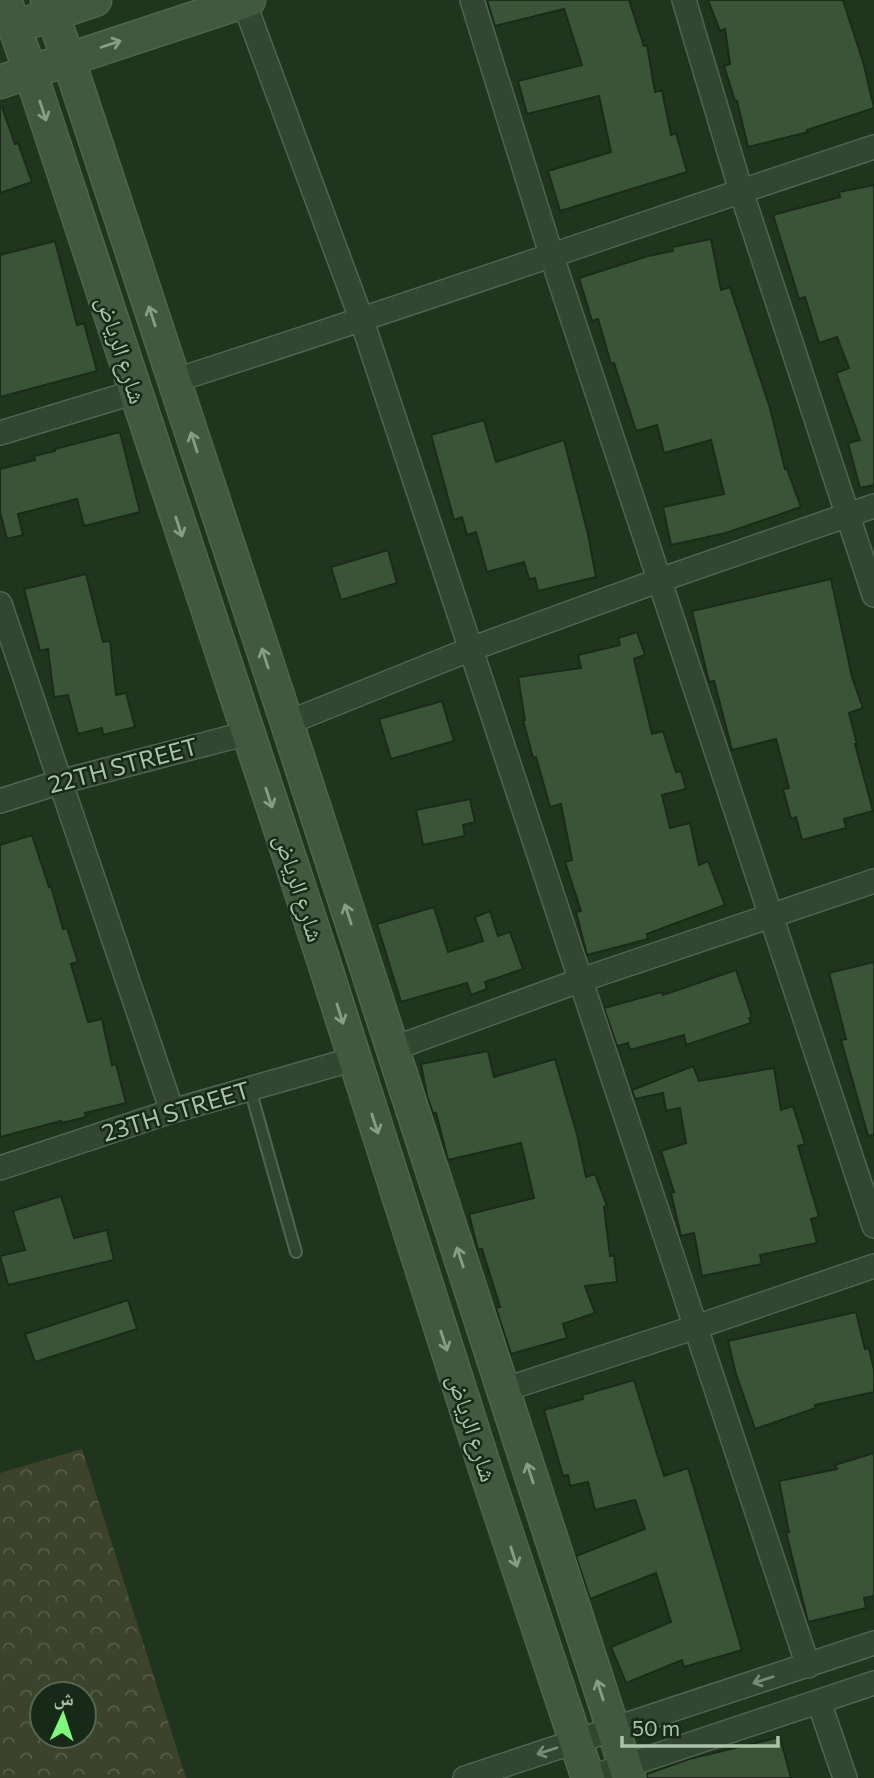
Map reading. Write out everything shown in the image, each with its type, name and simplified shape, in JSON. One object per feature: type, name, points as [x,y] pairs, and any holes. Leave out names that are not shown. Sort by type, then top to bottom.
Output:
[{"type":"main road","points":[[6,19],[49,7],[95,0]]},
{"type":"main road","points":[[0,82],[246,1]]},
{"type":"main road","name":"شارع الرياض","points":[[49,7],[287,723],[627,1772]]},
{"type":"main road","name":"شارع الرياض","points":[[6,19],[30,71],[588,1778]]},
{"type":"street","points":[[472,0],[551,254],[874,1226]]},
{"type":"street","points":[[684,0],[741,191],[874,595]]},
{"type":"street","points":[[246,1],[362,321],[807,1665]]},
{"type":"street","points":[[173,381],[362,321],[551,254],[874,147]]},
{"type":"street","points":[[0,433],[135,392]]},
{"type":"street","points":[[287,723],[471,649],[874,506]]},
{"type":"street","points":[[0,604],[172,1111]]},
{"type":"street","name":"22TH STREET","points":[[0,802],[60,782],[247,733]]},
{"type":"street","points":[[392,1049],[581,980],[874,881]]},
{"type":"street","name":"23TH STREET","points":[[0,1167],[172,1111],[354,1059]]},
{"type":"street","points":[[503,1390],[874,1266]]},
{"type":"street","points":[[465,1778],[874,1643]]},
{"type":"street","points":[[588,1778],[627,1772],[874,1683]]},
{"type":"street","points":[[819,1702],[845,1778]]},
{"type":"lane","points":[[250,1089],[296,1252]]},
{"type":"green space","points":[[82,1449],[186,1778],[0,1778],[0,1473]]},
{"type":"building","points":[[487,0],[629,0],[644,46],[647,45],[655,92],[662,90],[671,135],[676,133],[687,172],[560,211],[548,171],[611,152],[599,96],[527,114],[518,81],[582,65],[564,9],[495,26]]},
{"type":"building","points":[[708,0],[843,0],[864,65],[874,108],[807,130],[808,132],[748,147],[737,101],[724,66],[730,64],[725,29],[720,31]]},
{"type":"building","points":[[0,107],[15,144],[18,143],[32,182],[0,193]]},
{"type":"building","points":[[874,185],[874,485],[860,488],[848,443],[860,440],[836,373],[849,368],[837,337],[819,343],[805,297],[799,299],[773,215],[840,197],[839,192]]},
{"type":"building","points":[[711,239],[721,290],[730,287],[770,408],[785,469],[801,507],[726,533],[671,545],[663,507],[724,494],[711,440],[664,453],[657,425],[636,431],[614,363],[611,364],[598,319],[592,321],[579,278],[673,251],[672,247]]},
{"type":"building","points":[[55,241],[77,325],[84,323],[97,371],[0,397],[0,255]]},
{"type":"building","points":[[484,420],[496,462],[564,440],[596,577],[538,591],[535,578],[529,579],[524,562],[487,572],[476,532],[467,535],[462,517],[454,520],[431,435]]},
{"type":"building","points":[[120,432],[140,512],[84,526],[77,499],[18,514],[23,535],[7,539],[0,512],[0,469],[35,460],[34,456],[55,449]]},
{"type":"building","points":[[388,550],[397,583],[341,600],[331,567]]},
{"type":"building","points":[[86,574],[103,642],[110,641],[116,695],[126,693],[135,727],[103,735],[102,728],[78,734],[68,695],[54,697],[48,649],[40,651],[24,589]]},
{"type":"building","points":[[831,579],[852,677],[863,708],[849,713],[873,811],[844,819],[846,828],[802,840],[796,817],[791,819],[783,789],[789,788],[776,739],[732,750],[714,681],[709,682],[692,611]]},
{"type":"building","points":[[637,632],[645,655],[634,659],[652,734],[663,731],[676,772],[681,771],[686,789],[662,795],[670,828],[690,823],[699,865],[708,861],[725,905],[647,934],[648,939],[587,955],[576,912],[581,911],[565,862],[572,860],[561,804],[550,807],[536,757],[533,758],[523,720],[518,677],[581,668],[578,655],[620,645],[618,638]]},
{"type":"building","points":[[442,701],[454,741],[391,759],[379,719]]},
{"type":"building","points":[[470,799],[475,822],[463,825],[465,836],[423,845],[416,810]]},
{"type":"building","points":[[32,835],[63,929],[67,928],[78,962],[71,964],[88,1022],[102,1019],[112,1065],[116,1064],[126,1103],[85,1113],[86,1117],[0,1137],[0,845]]},
{"type":"building","points":[[434,907],[448,952],[483,941],[475,917],[490,911],[498,936],[510,932],[523,969],[485,982],[487,989],[471,995],[467,983],[401,1002],[377,924]]},
{"type":"building","points":[[874,962],[874,1135],[868,1136],[841,1040],[846,1039],[829,973]]},
{"type":"building","points":[[736,970],[752,1017],[749,1018],[751,1023],[686,1045],[684,1035],[630,1050],[628,1043],[617,1046],[604,1008],[662,992],[663,995]]},
{"type":"building","points":[[488,1051],[494,1077],[555,1059],[577,1134],[586,1177],[595,1174],[607,1206],[604,1207],[610,1256],[614,1255],[617,1282],[585,1286],[595,1313],[563,1324],[567,1338],[511,1354],[496,1308],[500,1307],[482,1249],[478,1250],[469,1214],[534,1198],[521,1143],[448,1160],[436,1113],[433,1113],[427,1096],[421,1064]]},
{"type":"building","points":[[693,1066],[699,1081],[774,1068],[781,1110],[793,1106],[805,1144],[798,1146],[819,1217],[811,1219],[817,1243],[760,1255],[762,1264],[702,1276],[694,1233],[681,1236],[671,1193],[674,1192],[661,1151],[686,1143],[680,1108],[666,1111],[663,1093],[635,1099],[632,1090]]},
{"type":"building","points":[[61,1196],[74,1238],[107,1230],[114,1260],[8,1285],[0,1256],[25,1250],[13,1211]]},
{"type":"building","points":[[128,1300],[137,1329],[35,1362],[25,1334]]},
{"type":"building","points":[[856,1312],[865,1349],[869,1348],[874,1370],[874,1392],[815,1405],[816,1408],[755,1429],[728,1341]]},
{"type":"building","points":[[634,1380],[664,1476],[688,1468],[742,1650],[684,1667],[682,1660],[626,1683],[611,1647],[671,1622],[656,1573],[590,1599],[576,1556],[645,1529],[635,1500],[595,1510],[588,1482],[570,1486],[568,1475],[563,1476],[544,1410],[583,1399],[582,1395]]},
{"type":"building","points":[[874,1453],[874,1596],[864,1598],[866,1608],[808,1622],[786,1532],[789,1532],[779,1481],[837,1469],[835,1465]]},
{"type":"building","points":[[780,1737],[791,1778],[647,1778],[647,1774],[689,1759]]}]
